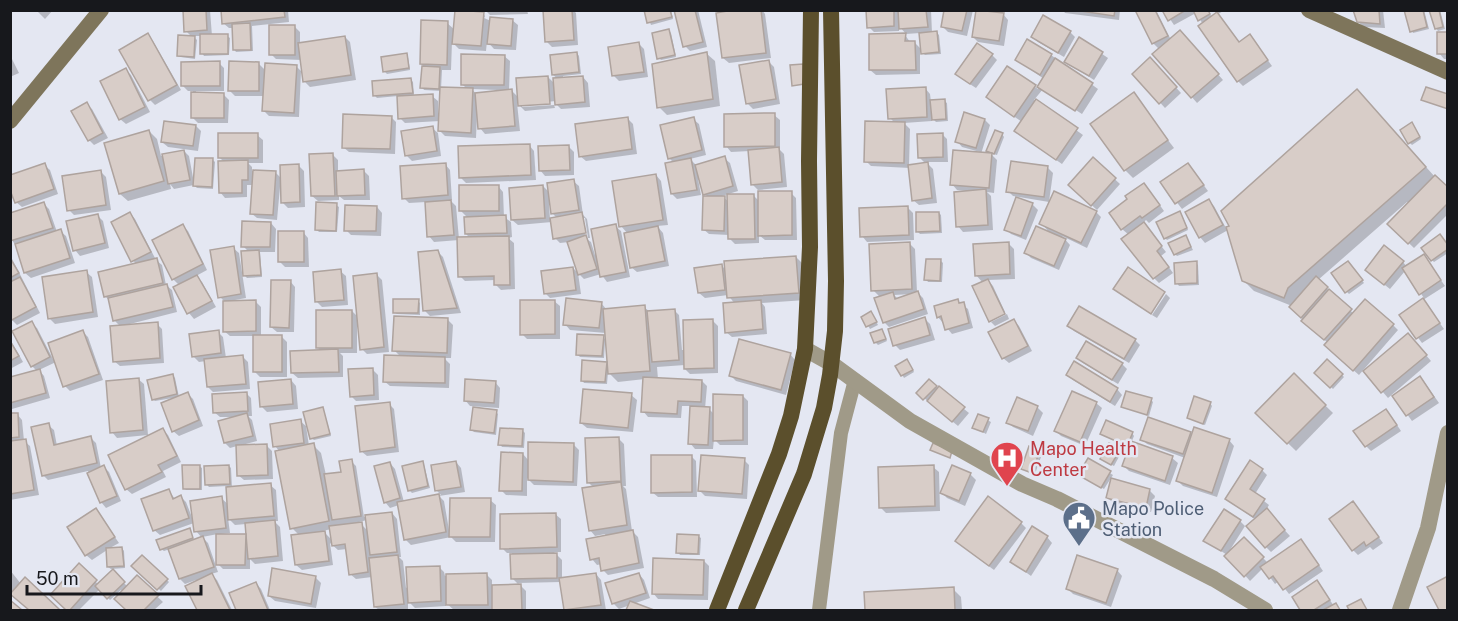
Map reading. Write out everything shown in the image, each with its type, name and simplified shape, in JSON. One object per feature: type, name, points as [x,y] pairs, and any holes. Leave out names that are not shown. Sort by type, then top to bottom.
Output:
[{"type":"highway","points":[[717,610],[779,454],[791,416],[805,349],[810,247],[811,10]]},
{"type":"highway","points":[[746,610],[804,474],[824,408],[832,364],[836,281],[831,10]]},
{"type":"main road","points":[[10,121],[101,10]]},
{"type":"main road","points":[[1309,10],[1448,72]]},
{"type":"street","points":[[805,349],[832,364],[910,421],[1022,484],[1057,499],[1214,579],[1265,610]]},
{"type":"street","points":[[1400,610],[1428,528],[1448,433]]},
{"type":"lane","points":[[819,610],[841,433],[855,380]]},
{"type":"building","points":[[183,10],[206,10],[207,30],[184,32]]},
{"type":"building","points":[[221,10],[284,10],[285,17],[222,24]]},
{"type":"building","points":[[455,10],[484,12],[481,46],[452,44]]},
{"type":"building","points":[[543,10],[572,10],[574,40],[545,42]]},
{"type":"building","points":[[644,10],[670,10],[672,17],[647,23]]},
{"type":"building","points":[[674,10],[695,10],[703,42],[683,47]]},
{"type":"building","points":[[733,10],[761,10],[766,53],[722,58],[716,13]]},
{"type":"building","points":[[866,10],[894,10],[894,26],[867,28]]},
{"type":"building","points":[[898,10],[926,10],[928,27],[899,29]]},
{"type":"building","points":[[944,10],[967,10],[962,31],[941,27]]},
{"type":"building","points":[[976,10],[1004,13],[999,41],[972,37]]},
{"type":"building","points":[[1074,10],[1115,10],[1114,16]]},
{"type":"building","points":[[1135,10],[1155,10],[1168,36],[1152,44]]},
{"type":"building","points":[[1162,10],[1186,10],[1168,21]]},
{"type":"building","points":[[1193,10],[1208,10],[1210,14],[1198,21]]},
{"type":"building","points":[[1353,10],[1379,10],[1380,24],[1357,22]]},
{"type":"building","points":[[1404,10],[1423,10],[1427,27],[1410,32]]},
{"type":"building","points":[[1429,10],[1439,10],[1443,27],[1435,29]]},
{"type":"building","points":[[1217,12],[1239,42],[1250,34],[1268,60],[1237,82],[1198,26]]},
{"type":"building","points":[[1043,15],[1071,31],[1058,53],[1031,37]]},
{"type":"building","points":[[490,17],[513,19],[511,46],[487,44]]},
{"type":"building","points":[[421,20],[448,21],[447,65],[420,64]]},
{"type":"building","points":[[250,23],[251,50],[233,50],[232,24]]},
{"type":"building","points":[[269,25],[295,25],[295,55],[269,55]]},
{"type":"building","points":[[669,29],[675,55],[657,59],[652,33]]},
{"type":"building","points":[[1180,30],[1219,74],[1191,98],[1152,54]]},
{"type":"building","points":[[937,31],[939,52],[921,54],[919,33]]},
{"type":"building","points":[[1437,32],[1448,32],[1448,54],[1437,54]]},
{"type":"building","points":[[148,33],[177,85],[148,101],[119,50]]},
{"type":"building","points":[[906,33],[905,41],[915,41],[916,70],[869,70],[869,34]]},
{"type":"building","points":[[200,34],[228,34],[228,54],[200,54]]},
{"type":"building","points":[[178,35],[195,36],[194,57],[177,56]]},
{"type":"building","points":[[345,36],[351,75],[303,82],[298,43]]},
{"type":"building","points":[[1079,37],[1103,52],[1089,76],[1064,62]]},
{"type":"building","points":[[1027,39],[1052,54],[1040,75],[1015,60]]},
{"type":"building","points":[[639,42],[644,72],[612,76],[608,47]]},
{"type":"building","points":[[977,43],[993,54],[970,84],[955,74]]},
{"type":"building","points":[[577,52],[579,72],[552,75],[550,55]]},
{"type":"building","points":[[707,52],[713,99],[657,108],[652,64]]},
{"type":"building","points":[[407,53],[409,68],[383,72],[381,57]]},
{"type":"building","points":[[461,54],[505,55],[504,85],[461,85]]},
{"type":"building","points":[[1150,57],[1177,87],[1159,104],[1132,74]]},
{"type":"building","points":[[1055,58],[1093,83],[1075,111],[1037,87]]},
{"type":"building","points":[[769,60],[776,99],[746,104],[739,65]]},
{"type":"building","points":[[220,61],[220,86],[181,86],[181,62]]},
{"type":"building","points":[[229,61],[259,62],[259,91],[228,91]]},
{"type":"building","points":[[265,63],[297,65],[294,113],[262,111]]},
{"type":"building","points":[[803,64],[804,84],[792,86],[790,65]]},
{"type":"building","points":[[422,66],[440,67],[439,89],[420,88]]},
{"type":"building","points":[[1007,66],[1036,85],[1014,117],[986,97]]},
{"type":"building","points":[[126,68],[145,107],[119,120],[100,81]]},
{"type":"building","points":[[548,76],[550,104],[518,106],[516,78]]},
{"type":"building","points":[[583,76],[585,102],[555,105],[553,78]]},
{"type":"building","points":[[411,78],[413,93],[373,96],[372,81]]},
{"type":"building","points":[[440,87],[473,88],[471,133],[438,131]]},
{"type":"building","points":[[926,87],[927,117],[888,119],[886,89]]},
{"type":"building","points":[[1426,87],[1448,94],[1448,109],[1421,100]]},
{"type":"building","points":[[512,89],[515,126],[478,129],[475,93]]},
{"type":"building","points":[[1357,89],[1426,167],[1288,288],[1284,298],[1242,281],[1226,227],[1229,226],[1221,211]]},
{"type":"building","points":[[191,92],[224,93],[224,118],[191,118]]},
{"type":"building","points":[[1134,92],[1168,140],[1124,171],[1090,124]]},
{"type":"building","points":[[433,94],[434,116],[398,119],[397,96]]},
{"type":"building","points":[[945,99],[946,119],[932,120],[930,100]]},
{"type":"building","points":[[1036,99],[1078,128],[1056,160],[1014,131]]},
{"type":"building","points":[[87,102],[103,133],[88,141],[71,111]]},
{"type":"building","points":[[964,112],[985,119],[976,148],[955,142]]},
{"type":"building","points":[[775,113],[775,146],[724,147],[724,114]]},
{"type":"building","points":[[343,114],[392,116],[390,149],[342,148]]},
{"type":"building","points":[[628,117],[632,149],[579,157],[575,124]]},
{"type":"building","points":[[694,117],[702,150],[668,159],[660,125]]},
{"type":"building","points":[[164,121],[196,125],[193,146],[161,142]]},
{"type":"building","points":[[865,121],[905,122],[904,163],[864,162]]},
{"type":"building","points":[[1412,122],[1420,137],[1408,144],[1400,130]]},
{"type":"building","points":[[433,126],[437,151],[405,156],[401,131]]},
{"type":"building","points":[[149,130],[164,181],[119,194],[104,143]]},
{"type":"building","points":[[995,130],[1003,133],[994,154],[986,151]]},
{"type":"building","points":[[218,133],[258,133],[258,158],[218,158]]},
{"type":"building","points":[[943,133],[943,157],[918,158],[917,134]]},
{"type":"building","points":[[530,144],[531,175],[459,178],[458,146]]},
{"type":"building","points":[[569,145],[570,170],[539,171],[538,146]]},
{"type":"building","points":[[779,147],[782,182],[751,185],[748,150]]},
{"type":"building","points":[[184,150],[190,180],[168,184],[162,154]]},
{"type":"building","points":[[953,150],[992,153],[989,188],[950,185]]},
{"type":"building","points":[[333,153],[335,196],[311,196],[309,154]]},
{"type":"building","points":[[725,156],[733,186],[703,195],[695,165]]},
{"type":"building","points":[[1093,157],[1116,178],[1091,206],[1068,185]]},
{"type":"building","points":[[195,158],[213,158],[212,187],[193,186]]},
{"type":"building","points":[[691,158],[697,190],[671,194],[665,163]]},
{"type":"building","points":[[248,160],[248,180],[242,180],[242,193],[219,193],[218,161]]},
{"type":"building","points":[[1011,161],[1048,166],[1044,197],[1006,192]]},
{"type":"building","points":[[928,162],[932,198],[912,201],[908,165]]},
{"type":"building","points":[[45,163],[54,189],[15,203],[10,190],[10,175]]},
{"type":"building","points":[[446,163],[448,195],[402,199],[400,166]]},
{"type":"building","points":[[1188,163],[1204,185],[1175,204],[1160,182]]},
{"type":"building","points":[[299,164],[300,202],[281,203],[280,165]]},
{"type":"building","points":[[364,169],[365,195],[337,196],[336,171]]},
{"type":"building","points":[[101,170],[106,205],[67,211],[62,176]]},
{"type":"building","points":[[253,170],[276,171],[273,215],[250,214]]},
{"type":"building","points":[[656,174],[663,220],[619,227],[612,181]]},
{"type":"building","points":[[1435,175],[1448,187],[1448,203],[1408,244],[1387,224]]},
{"type":"building","points":[[574,179],[579,210],[551,214],[547,183]]},
{"type":"building","points":[[1144,183],[1160,205],[1121,230],[1109,213],[1127,199],[1125,196]]},
{"type":"building","points":[[459,185],[499,185],[499,211],[459,211]]},
{"type":"building","points":[[543,185],[545,218],[511,220],[509,188]]},
{"type":"building","points":[[986,189],[988,225],[956,227],[954,192]]},
{"type":"building","points":[[758,191],[792,191],[792,235],[758,236]]},
{"type":"building","points":[[1054,191],[1097,211],[1081,243],[1039,224]]},
{"type":"building","points":[[727,194],[754,194],[755,239],[728,239]]},
{"type":"building","points":[[703,196],[725,196],[724,231],[702,230]]},
{"type":"building","points":[[1016,197],[1033,203],[1021,236],[1004,230]]},
{"type":"building","points":[[1209,199],[1223,225],[1199,238],[1185,212]]},
{"type":"building","points":[[451,200],[454,235],[427,237],[425,202]]},
{"type":"building","points":[[44,202],[53,228],[10,241],[10,213]]},
{"type":"building","points":[[316,202],[337,203],[336,231],[315,230]]},
{"type":"building","points":[[345,205],[377,206],[376,231],[344,231]]},
{"type":"building","points":[[908,206],[909,235],[860,237],[859,208]]},
{"type":"building","points":[[1180,211],[1187,228],[1164,239],[1156,222]]},
{"type":"building","points":[[130,212],[151,252],[131,262],[111,222]]},
{"type":"building","points":[[582,212],[586,233],[553,239],[550,218]]},
{"type":"building","points":[[916,212],[939,212],[940,231],[916,232]]},
{"type":"building","points":[[98,214],[105,243],[73,251],[66,221]]},
{"type":"building","points":[[506,215],[507,233],[465,234],[464,217]]},
{"type":"building","points":[[242,221],[271,222],[270,247],[241,247]]},
{"type":"building","points":[[1144,222],[1162,246],[1157,251],[1169,267],[1153,279],[1121,239]]},
{"type":"building","points":[[183,224],[203,264],[172,280],[152,240]]},
{"type":"building","points":[[616,224],[626,272],[600,277],[591,229]]},
{"type":"building","points":[[658,226],[665,261],[630,268],[624,233]]},
{"type":"building","points":[[1036,226],[1066,239],[1054,266],[1024,253]]},
{"type":"building","points":[[61,229],[70,258],[24,273],[15,244]]},
{"type":"building","points":[[278,231],[304,231],[304,262],[278,262]]},
{"type":"building","points":[[1440,234],[1448,245],[1448,249],[1431,261],[1421,248]]},
{"type":"building","points":[[586,235],[597,269],[578,275],[567,242]]},
{"type":"building","points":[[1186,235],[1191,247],[1174,255],[1168,243]]},
{"type":"building","points":[[509,236],[510,285],[494,285],[494,276],[458,277],[457,237]]},
{"type":"building","points":[[910,242],[912,289],[871,291],[869,244]]},
{"type":"building","points":[[1009,242],[1010,274],[975,276],[973,244]]},
{"type":"building","points":[[1384,245],[1404,261],[1384,285],[1365,270]]},
{"type":"building","points":[[234,246],[241,294],[218,298],[210,250]]},
{"type":"building","points":[[259,250],[261,275],[243,276],[241,251]]},
{"type":"building","points":[[438,250],[457,308],[423,311],[418,252]]},
{"type":"building","points":[[1424,254],[1441,280],[1419,295],[1402,268]]},
{"type":"building","points":[[796,256],[799,293],[727,298],[724,261]]},
{"type":"building","points":[[10,258],[19,273],[10,278]]},
{"type":"building","points":[[157,258],[163,283],[104,297],[98,272]]},
{"type":"building","points":[[926,259],[941,259],[940,281],[924,280]]},
{"type":"building","points":[[1197,261],[1197,283],[1175,284],[1174,263]]},
{"type":"building","points":[[1348,261],[1363,280],[1345,293],[1331,273]]},
{"type":"building","points":[[722,264],[725,290],[698,293],[694,268]]},
{"type":"building","points":[[573,267],[576,290],[544,294],[541,271]]},
{"type":"building","points":[[1128,267],[1165,292],[1151,314],[1113,289]]},
{"type":"building","points":[[341,269],[344,300],[315,302],[313,272]]},
{"type":"building","points":[[87,270],[93,312],[48,319],[42,277]]},
{"type":"building","points":[[377,273],[384,347],[360,350],[353,276]]},
{"type":"building","points":[[197,275],[212,301],[187,314],[173,287]]},
{"type":"building","points":[[1316,276],[1328,287],[1301,318],[1289,307]]},
{"type":"building","points":[[20,277],[36,307],[10,321],[10,282]]},
{"type":"building","points":[[988,279],[1005,314],[989,322],[972,286]]},
{"type":"building","points":[[271,280],[291,280],[289,328],[270,327]]},
{"type":"building","points":[[167,284],[173,307],[113,321],[108,298]]},
{"type":"building","points":[[1329,289],[1352,309],[1324,340],[1301,321]]},
{"type":"building","points":[[918,291],[924,309],[883,323],[874,298],[893,292],[895,299]]},
{"type":"building","points":[[566,298],[602,302],[599,328],[563,325]]},
{"type":"building","points":[[1423,298],[1440,323],[1416,339],[1399,315]]},
{"type":"building","points":[[393,299],[419,299],[418,313],[393,313]]},
{"type":"building","points":[[958,299],[959,303],[964,302],[969,323],[945,330],[941,316],[937,318],[934,306]]},
{"type":"building","points":[[1365,299],[1394,324],[1353,371],[1324,345]]},
{"type":"building","points":[[256,300],[256,331],[223,332],[223,301]]},
{"type":"building","points":[[520,300],[555,300],[555,334],[520,335]]},
{"type":"building","points":[[761,300],[763,329],[725,333],[723,303]]},
{"type":"building","points":[[645,305],[650,371],[608,374],[603,309]]},
{"type":"building","points":[[1079,306],[1136,339],[1124,359],[1067,326]]},
{"type":"building","points":[[675,309],[679,360],[652,362],[647,311]]},
{"type":"building","points":[[316,310],[352,310],[352,348],[316,348]]},
{"type":"building","points":[[871,311],[877,322],[866,327],[861,317]]},
{"type":"building","points":[[394,316],[448,318],[447,353],[392,351]]},
{"type":"building","points":[[925,317],[930,335],[893,346],[888,329]]},
{"type":"building","points":[[713,319],[714,368],[684,369],[683,320]]},
{"type":"building","points":[[1014,319],[1028,346],[1002,359],[988,332]]},
{"type":"building","points":[[32,321],[50,357],[31,367],[12,331]]},
{"type":"building","points":[[158,322],[160,358],[113,362],[110,326]]},
{"type":"building","points":[[882,329],[886,339],[874,343],[870,333]]},
{"type":"building","points":[[83,330],[99,374],[63,387],[48,343]]},
{"type":"building","points":[[219,330],[221,353],[192,357],[189,334]]},
{"type":"building","points":[[1408,333],[1427,355],[1381,393],[1363,371]]},
{"type":"building","points":[[577,334],[604,335],[602,356],[576,355]]},
{"type":"building","points":[[253,335],[282,335],[282,372],[253,372]]},
{"type":"building","points":[[739,339],[791,353],[781,390],[729,376]]},
{"type":"building","points":[[10,341],[19,356],[10,361]]},
{"type":"building","points":[[1086,341],[1123,363],[1112,380],[1076,358]]},
{"type":"building","points":[[338,349],[339,372],[291,373],[290,351]]},
{"type":"building","points":[[243,355],[246,384],[207,387],[204,359]]},
{"type":"building","points":[[384,355],[445,357],[445,383],[383,382]]},
{"type":"building","points":[[907,359],[913,370],[901,376],[895,366]]},
{"type":"building","points":[[1327,359],[1343,374],[1330,388],[1314,373]]},
{"type":"building","points":[[582,360],[607,362],[605,382],[581,381]]},
{"type":"building","points":[[1074,361],[1118,388],[1110,402],[1066,375]]},
{"type":"building","points":[[373,368],[374,395],[350,397],[348,369]]},
{"type":"building","points":[[40,369],[46,393],[10,403],[10,377]]},
{"type":"building","points":[[1294,373],[1326,405],[1287,444],[1255,413]]},
{"type":"building","points":[[173,374],[177,394],[152,400],[147,380]]},
{"type":"building","points":[[1420,376],[1434,397],[1406,416],[1392,396]]},
{"type":"building","points":[[643,377],[702,380],[701,402],[678,401],[677,414],[641,412]]},
{"type":"building","points":[[139,378],[143,430],[110,433],[106,381]]},
{"type":"building","points":[[291,379],[293,404],[260,407],[258,382]]},
{"type":"building","points":[[465,379],[496,381],[494,403],[464,401]]},
{"type":"building","points":[[929,379],[937,386],[923,400],[916,393]]},
{"type":"building","points":[[939,386],[965,407],[952,422],[927,401]]},
{"type":"building","points":[[583,389],[632,393],[628,428],[580,423]]},
{"type":"building","points":[[1072,391],[1097,402],[1080,442],[1054,431]]},
{"type":"building","points":[[1126,391],[1152,398],[1147,415],[1121,407]]},
{"type":"building","points":[[188,392],[199,420],[172,432],[161,403]]},
{"type":"building","points":[[247,392],[248,411],[213,413],[212,394]]},
{"type":"building","points":[[713,394],[743,395],[743,440],[713,441]]},
{"type":"building","points":[[1194,396],[1211,402],[1203,424],[1187,418]]},
{"type":"building","points":[[1017,397],[1038,406],[1028,431],[1006,423]]},
{"type":"building","points":[[390,402],[395,447],[360,452],[355,406]]},
{"type":"building","points":[[690,406],[710,407],[708,445],[688,444]]},
{"type":"building","points":[[323,407],[330,434],[310,439],[303,412]]},
{"type":"building","points":[[473,407],[497,410],[494,433],[470,430]]},
{"type":"building","points":[[1386,409],[1397,425],[1365,447],[1353,431]]},
{"type":"building","points":[[10,413],[18,413],[19,437],[10,438]]},
{"type":"building","points":[[247,413],[253,436],[224,443],[218,421]]},
{"type":"building","points":[[978,414],[989,418],[983,432],[972,428]]},
{"type":"building","points":[[1148,417],[1191,432],[1183,454],[1140,440]]},
{"type":"building","points":[[301,419],[304,443],[273,447],[270,424]]},
{"type":"building","points":[[1106,420],[1133,432],[1127,446],[1100,434]]},
{"type":"building","points":[[49,423],[54,445],[91,436],[97,463],[42,476],[31,427]]},
{"type":"building","points":[[1194,427],[1230,439],[1212,493],[1176,481]]},
{"type":"building","points":[[163,428],[177,456],[158,465],[162,472],[125,490],[108,455]]},
{"type":"building","points":[[500,428],[523,429],[522,446],[498,445]]},
{"type":"building","points":[[619,437],[621,481],[587,483],[585,438]]},
{"type":"building","points":[[26,439],[34,490],[10,494],[10,441]]},
{"type":"building","points":[[1131,441],[1173,456],[1165,481],[1122,466]]},
{"type":"building","points":[[528,442],[574,443],[573,482],[528,480]]},
{"type":"building","points":[[314,443],[329,521],[290,529],[275,451]]},
{"type":"building","points":[[933,443],[952,451],[950,458],[930,450]]},
{"type":"building","points":[[1109,443],[1120,450],[1111,465],[1100,459]]},
{"type":"building","points":[[267,444],[268,475],[237,476],[236,445]]},
{"type":"building","points":[[1029,446],[1040,450],[1032,473],[1021,469]]},
{"type":"building","points":[[501,452],[523,453],[522,491],[499,491]]},
{"type":"building","points":[[651,455],[692,455],[692,492],[651,493]]},
{"type":"building","points":[[701,455],[745,458],[742,494],[698,491]]},
{"type":"building","points":[[1088,458],[1111,471],[1101,488],[1078,475]]},
{"type":"building","points":[[352,459],[361,516],[332,520],[324,474],[341,472],[339,461]]},
{"type":"building","points":[[1250,460],[1263,469],[1250,489],[1265,499],[1253,517],[1225,499]]},
{"type":"building","points":[[423,461],[428,486],[408,491],[402,466]]},
{"type":"building","points":[[456,461],[461,487],[435,491],[431,465]]},
{"type":"building","points":[[390,462],[400,498],[384,503],[374,466]]},
{"type":"building","points":[[104,465],[117,496],[100,503],[87,473]]},
{"type":"building","points":[[182,465],[200,465],[200,489],[183,489]]},
{"type":"building","points":[[229,465],[230,484],[205,485],[204,466]]},
{"type":"building","points":[[934,465],[935,506],[879,508],[878,467]]},
{"type":"building","points":[[952,465],[971,473],[959,501],[940,493]]},
{"type":"building","points":[[1111,478],[1150,489],[1146,508],[1106,498]]},
{"type":"building","points":[[621,482],[627,525],[589,531],[582,488]]},
{"type":"building","points":[[271,483],[274,516],[228,520],[226,487]]},
{"type":"building","points":[[169,489],[173,499],[181,495],[189,518],[153,531],[141,499]]},
{"type":"building","points":[[439,494],[446,532],[404,540],[397,502]]},
{"type":"building","points":[[222,496],[226,528],[194,532],[190,501]]},
{"type":"building","points":[[988,496],[1022,522],[989,566],[955,541]]},
{"type":"building","points":[[450,498],[491,498],[490,537],[449,537]]},
{"type":"building","points":[[1353,501],[1379,537],[1366,546],[1364,542],[1352,551],[1329,519]]},
{"type":"building","points":[[96,508],[115,537],[85,556],[67,527]]},
{"type":"building","points":[[1267,508],[1285,530],[1265,548],[1246,526]]},
{"type":"building","points":[[1224,509],[1241,520],[1221,551],[1203,541]]},
{"type":"building","points":[[392,512],[397,552],[370,555],[365,515]]},
{"type":"building","points":[[556,513],[557,547],[500,549],[500,514]]},
{"type":"building","points":[[275,520],[278,556],[248,559],[245,523]]},
{"type":"building","points":[[362,522],[368,572],[349,575],[345,544],[332,546],[329,526]]},
{"type":"building","points":[[1032,526],[1048,536],[1026,572],[1010,562]]},
{"type":"building","points":[[190,528],[193,538],[160,550],[156,540]]},
{"type":"building","points":[[633,530],[639,563],[601,571],[599,558],[590,560],[586,539]]},
{"type":"building","points":[[325,531],[329,561],[295,565],[291,535]]},
{"type":"building","points":[[216,534],[246,534],[245,565],[216,565]]},
{"type":"building","points":[[677,534],[699,535],[698,554],[676,553]]},
{"type":"building","points":[[203,536],[214,567],[179,579],[168,549]]},
{"type":"building","points":[[1244,537],[1264,557],[1244,577],[1224,556]]},
{"type":"building","points":[[1301,539],[1319,565],[1283,590],[1273,576],[1269,579],[1260,567]]},
{"type":"building","points":[[122,547],[124,566],[107,567],[106,548]]},
{"type":"building","points":[[557,553],[557,578],[511,579],[510,554]]},
{"type":"building","points":[[142,555],[168,579],[157,590],[131,566]]},
{"type":"building","points":[[398,555],[404,604],[374,607],[369,558]]},
{"type":"building","points":[[1077,555],[1118,569],[1106,603],[1066,589]]},
{"type":"building","points":[[653,558],[704,560],[703,595],[652,594]]},
{"type":"building","points":[[79,563],[97,580],[70,610],[66,610],[50,595]]},
{"type":"building","points":[[440,566],[441,601],[408,603],[406,567]]},
{"type":"building","points":[[272,568],[316,576],[311,604],[268,596]]},
{"type":"building","points":[[113,569],[125,582],[107,599],[95,586]]},
{"type":"building","points":[[212,573],[230,610],[197,610],[185,586]]},
{"type":"building","points":[[487,573],[488,605],[446,605],[446,574]]},
{"type":"building","points":[[596,573],[601,605],[564,610],[559,578]]},
{"type":"building","points":[[639,573],[646,593],[612,604],[605,583]]},
{"type":"building","points":[[137,575],[159,595],[144,610],[126,610],[114,599]]},
{"type":"building","points":[[1448,576],[1448,610],[1439,610],[1427,587]]},
{"type":"building","points":[[25,577],[59,609],[29,610],[10,594]]},
{"type":"building","points":[[1317,580],[1330,600],[1314,610],[1300,610],[1292,597]]},
{"type":"building","points":[[256,582],[268,610],[236,610],[229,593]]},
{"type":"building","points":[[521,584],[522,610],[492,610],[492,585]]},
{"type":"building","points":[[954,587],[955,610],[865,610],[864,592]]},
{"type":"building","points":[[1361,599],[1367,610],[1349,610],[1347,606]]},
{"type":"building","points":[[10,600],[22,610],[10,610]]},
{"type":"building","points":[[630,601],[654,610],[626,610]]},
{"type":"building","points":[[1336,603],[1340,610],[1323,610]]},
{"type":"place","name":"Mapo Health Center","points":[[1007,487]]},
{"type":"place","name":"Mapo Police Station","points":[[1079,547]]}]
